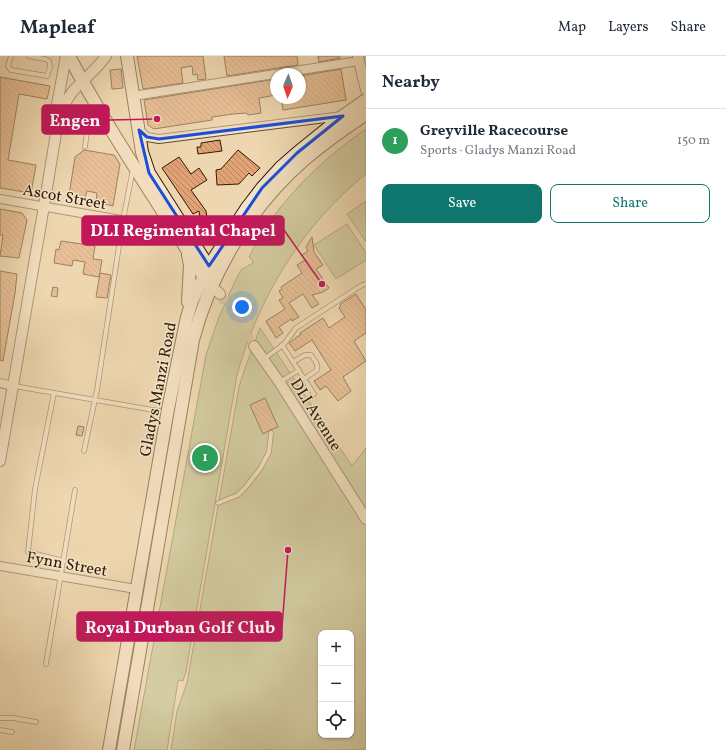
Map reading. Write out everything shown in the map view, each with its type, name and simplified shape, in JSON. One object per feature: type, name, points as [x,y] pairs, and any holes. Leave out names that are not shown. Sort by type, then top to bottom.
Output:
[{"type":"main road","points":[[68,56],[188,252],[212,282]]},
{"type":"main road","points":[[127,56],[143,158],[149,173],[212,282]]},
{"type":"main road","name":"Gladys Manzi Road","points":[[123,750],[193,340],[198,320],[212,282],[242,214],[262,188],[292,158],[343,116],[366,100]]},
{"type":"main road","name":"Gladys Manzi Road","points":[[109,750],[133,589],[163,410],[192,301],[212,282],[255,212],[271,194],[304,160],[366,114]]},
{"type":"main road","points":[[187,317],[189,273],[188,252]]},
{"type":"main road","points":[[163,410],[181,411]]},
{"type":"main road","points":[[133,589],[151,593]]},
{"type":"street","points":[[57,127],[57,105],[68,56]]},
{"type":"street","points":[[0,461],[57,127],[68,98],[96,69],[106,56]]},
{"type":"street","points":[[134,96],[359,58],[366,90]]},
{"type":"street","points":[[138,130],[147,137],[159,139],[343,116]]},
{"type":"street","name":"Ascot Street","points":[[0,199],[156,226],[172,225]]},
{"type":"street","name":"DLI Avenue","points":[[254,346],[280,383],[366,519]]},
{"type":"street","points":[[0,383],[13,386]]},
{"type":"street","name":"Fynn Street","points":[[0,566],[133,589]]},
{"type":"lane","points":[[11,56],[8,66],[11,70],[47,76],[50,67],[49,61],[30,56]]},
{"type":"lane","points":[[85,147],[88,124],[103,115]]},
{"type":"lane","points":[[84,451],[94,400],[123,220],[134,166]]},
{"type":"lane","points":[[264,360],[282,345],[296,328],[362,285],[366,284]]},
{"type":"lane","points":[[282,345],[314,394]]},
{"type":"lane","points":[[294,362],[308,354],[312,355],[318,365],[317,370],[304,379]]},
{"type":"lane","points":[[280,383],[299,370]]},
{"type":"lane","points":[[13,386],[163,410]]},
{"type":"lane","points":[[54,393],[35,489],[28,552],[64,561]]},
{"type":"lane","points":[[218,502],[229,500],[238,495],[260,469],[269,452],[271,433]]},
{"type":"lane","points":[[46,664],[75,490]]},
{"type":"lane","points":[[0,718],[13,718],[36,722]]},
{"type":"lane","points":[[0,730],[12,732]]},
{"type":"highlighted area","points":[[343,116],[297,153],[262,188],[209,266],[149,173],[139,130],[147,137],[159,139]]},
{"type":"green space","points":[[366,129],[366,174],[343,194],[303,239],[270,291],[246,346],[237,375],[186,672],[183,681],[178,681],[167,750],[134,750],[206,355],[219,317],[241,270],[253,263],[252,259],[249,257],[259,238],[284,203],[315,170],[349,141]]},
{"type":"green space","points":[[366,201],[366,242],[347,214]]},
{"type":"green space","points":[[347,224],[366,253],[366,260],[336,279],[314,245]]},
{"type":"green space","points":[[260,328],[352,466],[366,448],[366,750],[171,750],[177,711],[187,683],[239,387]]},
{"type":"building","points":[[137,56],[203,56],[206,79],[198,80],[197,74],[193,75],[192,66],[181,68],[183,83],[143,89]]},
{"type":"building","points":[[224,56],[297,56],[298,65],[270,68],[270,69],[227,76]]},
{"type":"building","points":[[318,56],[339,56],[340,58],[319,62]]},
{"type":"building","points":[[121,69],[123,88],[112,89],[110,70]]},
{"type":"building","points":[[341,69],[346,100],[283,110],[282,104],[306,104],[306,75]]},
{"type":"building","points":[[0,77],[50,86],[47,99],[19,94],[8,160],[36,165],[31,193],[0,188]]},
{"type":"building","points":[[270,80],[270,96],[259,98],[261,113],[248,115],[247,113],[233,114],[212,117],[212,120],[154,129],[148,125],[144,100]]},
{"type":"building","points":[[220,140],[222,151],[198,154],[197,147],[201,147],[201,143]]},
{"type":"building","points":[[84,150],[114,155],[120,164],[113,206],[96,202],[97,193],[87,191],[85,198],[69,195],[75,157]]},
{"type":"building","points":[[238,150],[260,168],[252,176],[249,173],[239,184],[217,185],[216,170],[221,169]]},
{"type":"building","points":[[179,157],[191,174],[199,168],[207,180],[191,190],[206,211],[207,218],[200,219],[199,211],[193,214],[162,168]]},
{"type":"building","points":[[0,209],[22,213],[27,220],[19,258],[0,256],[3,235],[0,235]]},
{"type":"building","points":[[312,237],[314,252],[323,265],[316,269],[329,288],[323,292],[312,295],[319,304],[312,308],[303,294],[289,303],[299,317],[292,321],[291,319],[279,327],[283,333],[276,338],[266,321],[285,309],[279,300],[283,298],[279,291],[282,289],[281,287],[302,273],[297,265],[305,260],[302,255],[308,251],[306,247]]},
{"type":"building","points":[[61,241],[95,246],[93,259],[102,260],[99,277],[83,274],[85,262],[73,260],[72,266],[54,263],[56,249],[59,250]]},
{"type":"building","points":[[0,271],[17,274],[3,361],[0,360]]},
{"type":"building","points":[[100,273],[111,275],[107,298],[96,297]]},
{"type":"building","points":[[53,287],[58,288],[57,297],[51,296]]},
{"type":"building","points":[[356,294],[366,310],[366,333],[354,341],[366,361],[343,377],[351,391],[338,401],[326,386],[320,390],[314,381],[331,370],[312,340],[295,351],[289,343],[301,334],[300,333],[323,318],[329,328],[345,317],[339,308],[341,306],[340,304]]},
{"type":"building","points":[[265,398],[278,427],[263,434],[250,405]]},
{"type":"building","points":[[78,426],[84,427],[82,436],[76,435]]},
{"type":"tunnel","points":[[220,294],[254,346]]},
{"type":"place","name":"Engen","points":[[157,119]]},
{"type":"place","name":"DLI Regimental Chapel","points":[[322,284]]},
{"type":"place","name":"Greyville Racecourse","points":[[205,458]]},
{"type":"place","name":"Royal Durban Golf Club","points":[[288,550]]}]
